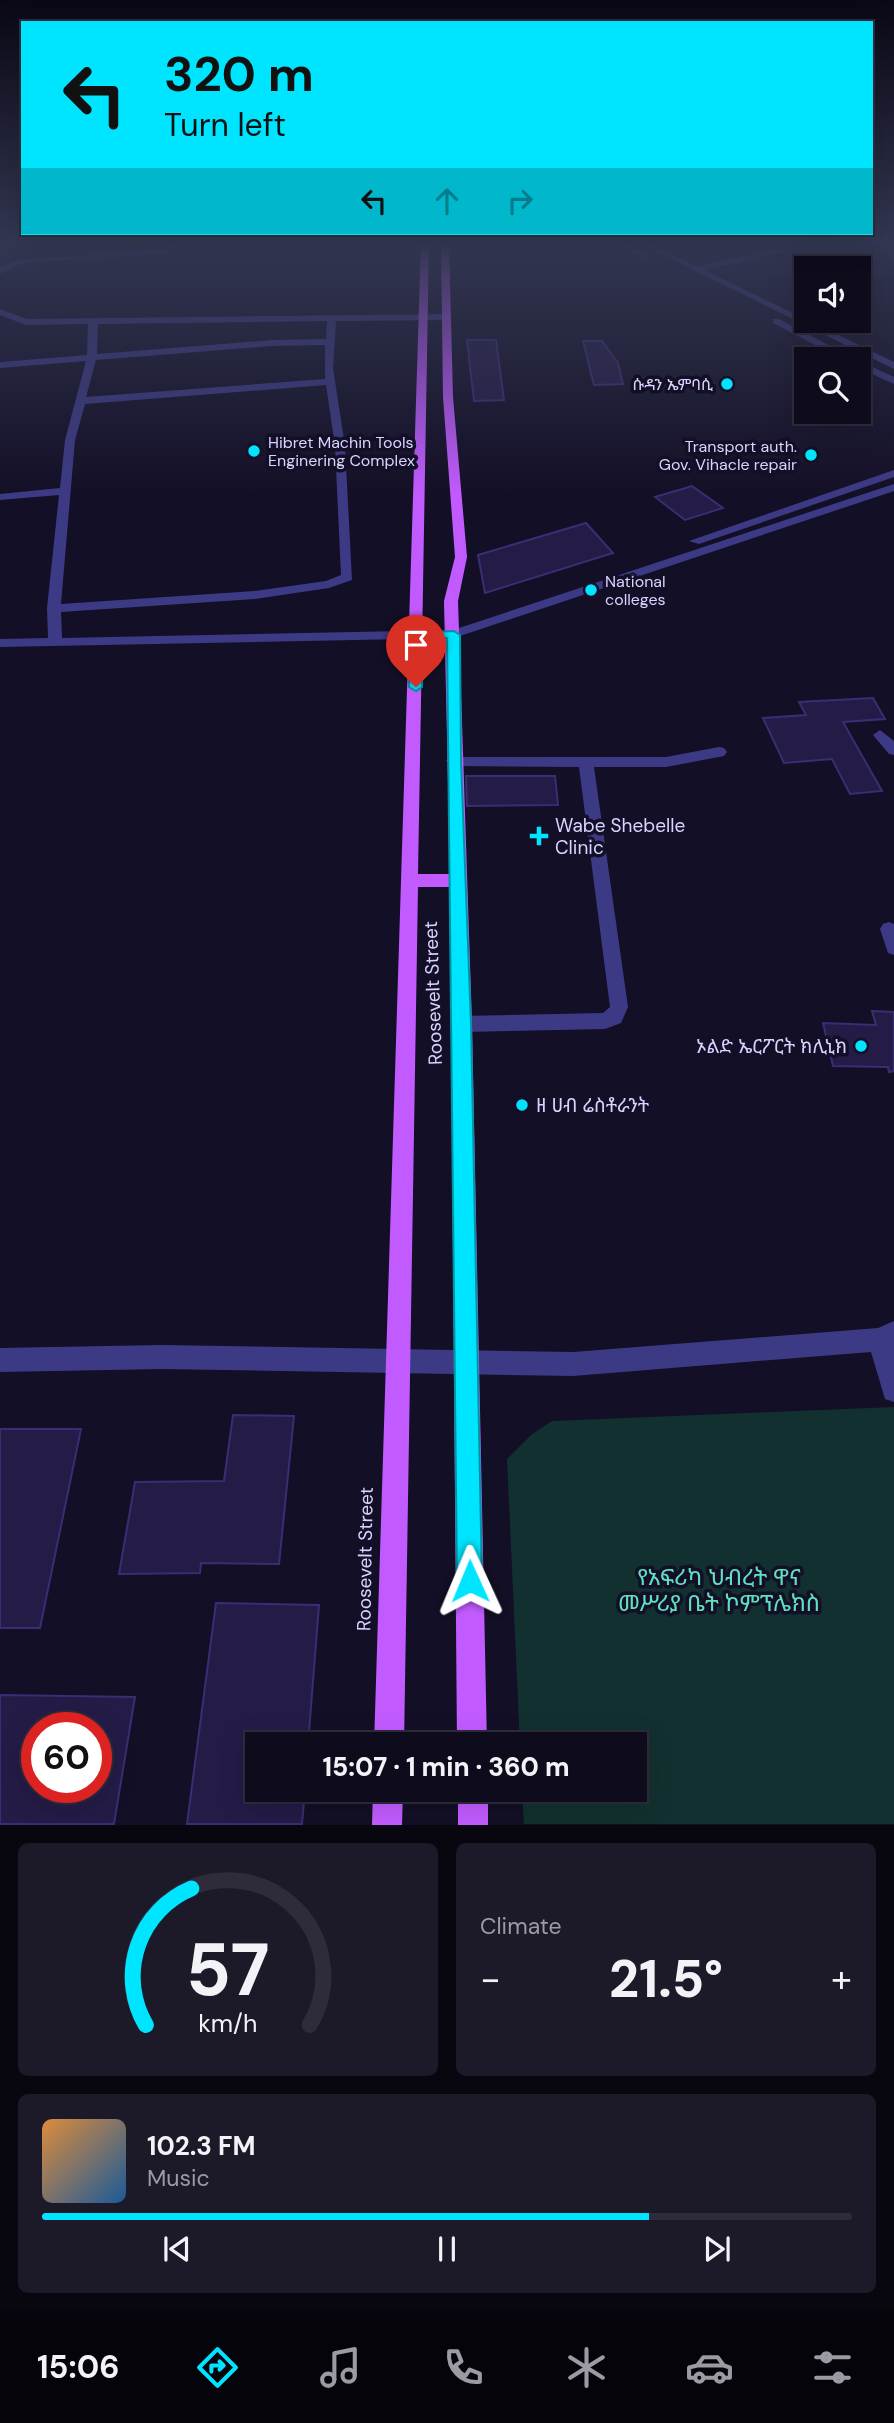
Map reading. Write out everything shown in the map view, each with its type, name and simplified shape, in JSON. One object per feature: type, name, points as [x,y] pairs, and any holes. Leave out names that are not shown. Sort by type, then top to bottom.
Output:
[{"type":"main road","name":"Roosevelt Street","points":[[389,1732],[423,326]]},
{"type":"main road","name":"Roosevelt Street","points":[[447,326],[451,447],[461,557],[451,601],[462,1024],[472,1732]]},
{"type":"main road","points":[[410,880],[457,881]]},
{"type":"main road","points":[[387,1825],[388,1802]]},
{"type":"main road","points":[[473,1802],[473,1825]]},
{"type":"street","points":[[55,643],[54,608],[70,440],[92,356],[93,326]]},
{"type":"street","points":[[54,608],[275,593],[341,582],[347,577],[340,446],[331,382],[331,326]]},
{"type":"street","points":[[786,326],[827,347]]},
{"type":"street","points":[[813,326],[894,366]]},
{"type":"street","points":[[0,365],[272,343],[330,342]]},
{"type":"street","points":[[871,369],[894,381]]},
{"type":"street","points":[[80,401],[331,382]]},
{"type":"street","points":[[453,630],[894,473]]},
{"type":"street","points":[[0,496],[65,491]]},
{"type":"street","points":[[0,643],[453,630],[892,493]]},
{"type":"street","points":[[880,735],[894,750]]},
{"type":"street","points":[[454,761],[666,762],[719,752]]},
{"type":"street","points":[[462,1024],[605,1021],[614,1017],[619,1007],[586,762]]},
{"type":"street","points":[[889,929],[894,948]]},
{"type":"street","points":[[0,1360],[162,1357],[573,1364],[887,1337],[894,1390]]},
{"type":"green space","name":"የአፍሪካ ህብረት ዋና መሥሪያ ቤት ኮምፕሌክስ","points":[[894,1407],[894,1824],[524,1824],[523,1802],[647,1802],[647,1732],[519,1732],[507,1459],[531,1435],[552,1421]]},
{"type":"building","points":[[467,340],[496,340],[504,400],[474,401]]},
{"type":"building","points":[[583,341],[602,341],[618,363],[623,384],[594,385]]},
{"type":"building","points":[[692,486],[723,508],[685,520],[655,497]]},
{"type":"building","points":[[586,523],[613,553],[485,593],[478,555]]},
{"type":"building","points":[[873,698],[885,719],[843,722],[882,791],[850,794],[832,759],[784,763],[763,718],[806,715],[799,702]]},
{"type":"building","points":[[466,776],[555,776],[558,805],[467,806]]},
{"type":"building","name":"ኦልድ ኤርፖርት ክሊኒክ","points":[[872,1011],[894,1012],[894,1071],[889,1072],[888,1067],[833,1066],[823,1023],[876,1025]]},
{"type":"building","points":[[233,1415],[294,1416],[279,1564],[201,1563],[200,1573],[119,1574],[135,1482],[224,1481]]},
{"type":"building","points":[[0,1429],[81,1429],[40,1628],[0,1628]]},
{"type":"building","points":[[216,1603],[319,1605],[309,1732],[245,1732],[245,1802],[304,1802],[302,1824],[187,1824]]},
{"type":"building","points":[[0,1695],[135,1697],[114,1824],[0,1824]]},
{"type":"place","name":"ሱዳን ኤምባሲ","points":[[727,384]]},
{"type":"place","name":"Hibret Machin Tools Enginering Complex","points":[[254,451]]},
{"type":"place","name":"Transport auth. Gov. Vihacle repair","points":[[811,455]]},
{"type":"place","name":"National colleges","points":[[591,590]]},
{"type":"place","name":"Wabe Shebelle Clinic","points":[[539,836]]},
{"type":"place","name":"ኦልድ ኤርፖርት ክሊኒክ","points":[[861,1046]]},
{"type":"place","name":"ዘ ሀብ ሬስቶራንት","points":[[522,1105]]},
{"type":"route","points":[[416,687],[416,635],[454,635],[454,761],[462,1024],[470,1581]]}]
